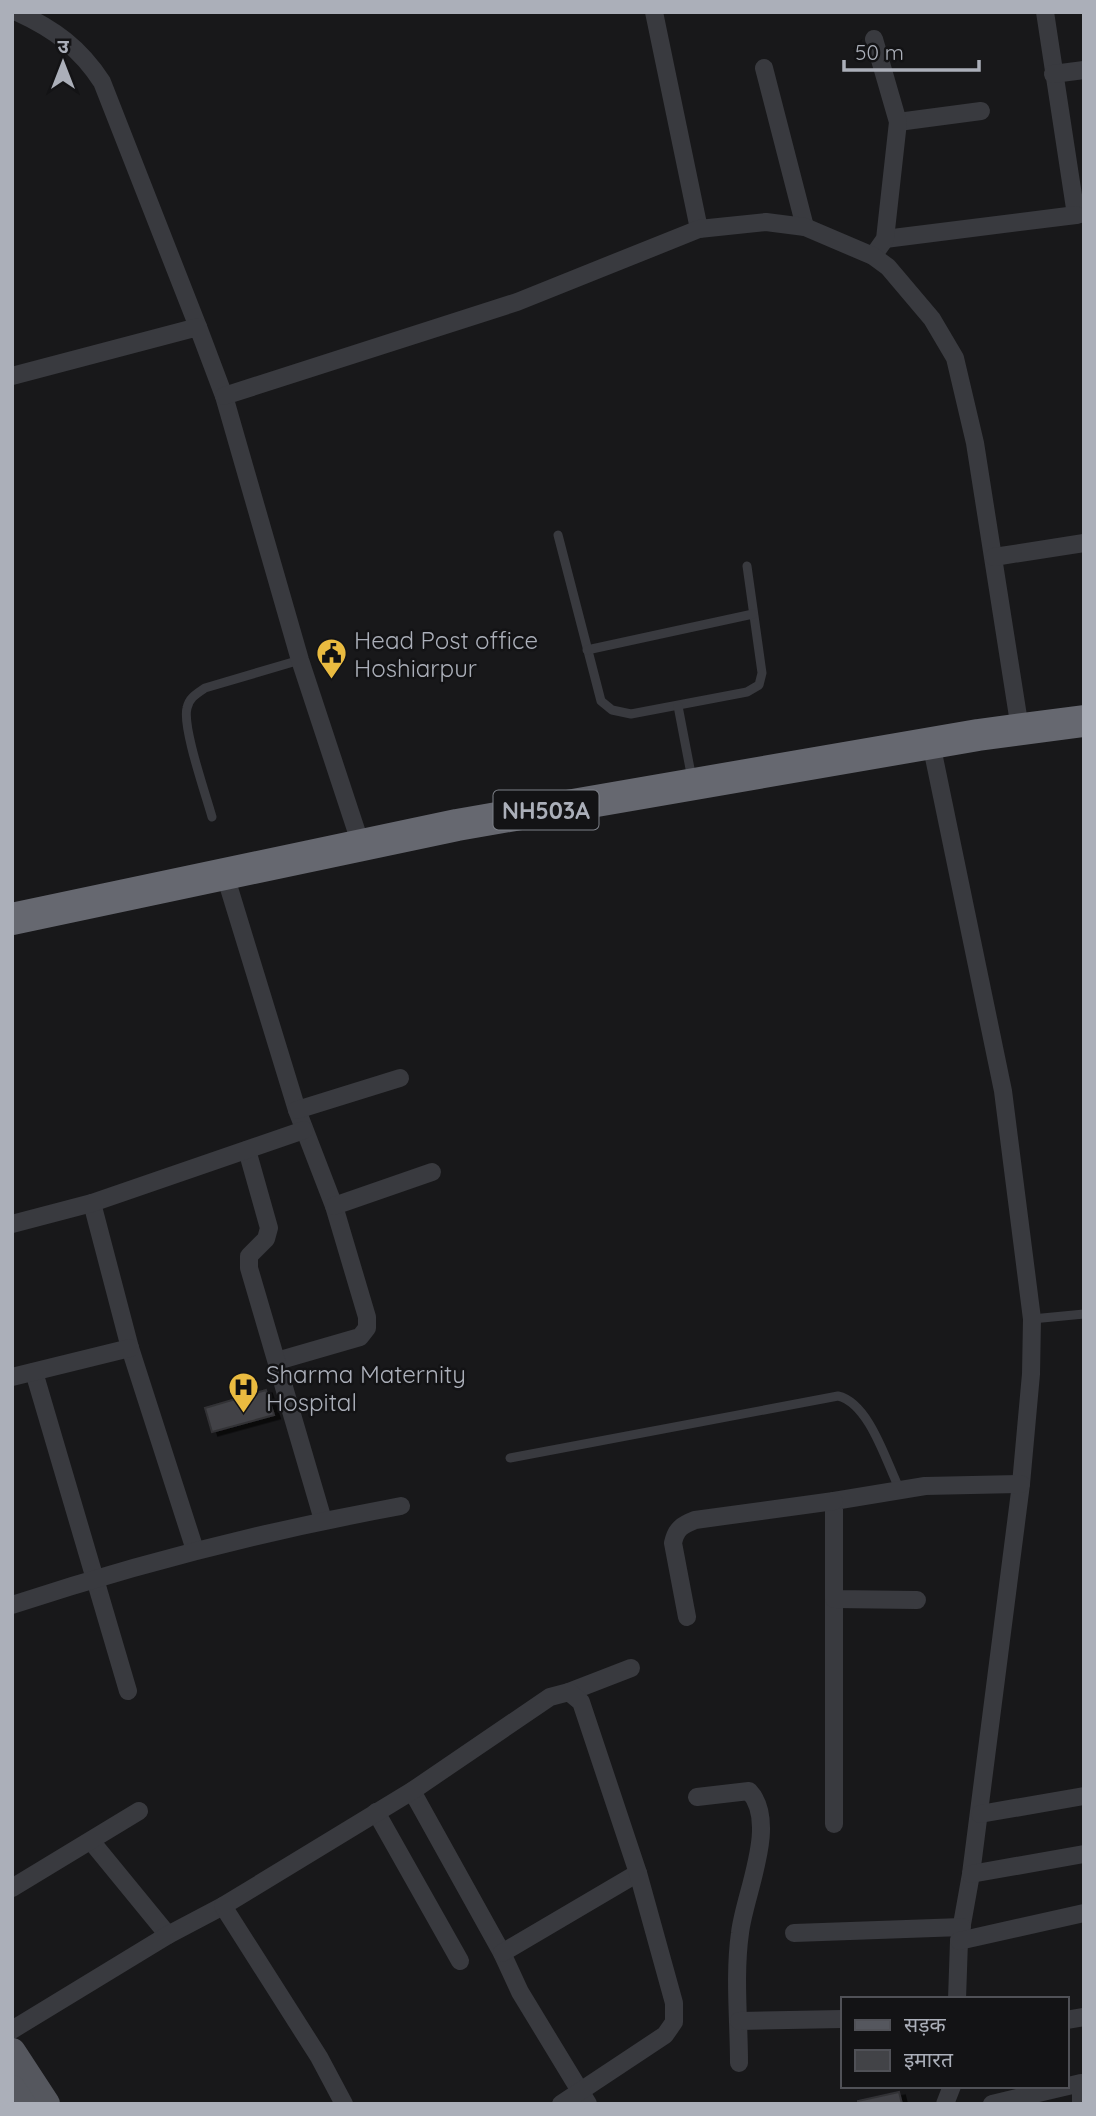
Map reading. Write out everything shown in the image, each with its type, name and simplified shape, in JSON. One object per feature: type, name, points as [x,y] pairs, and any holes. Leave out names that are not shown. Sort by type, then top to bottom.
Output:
[{"type":"highway","name":"NH503A","points":[[12,919],[457,825],[931,743],[1084,721]]},
{"type":"main road","points":[[12,2052],[46,2104]]},
{"type":"main road","points":[[12,2090],[22,2104]]},
{"type":"street","points":[[18,12],[67,39],[88,60],[102,82],[224,396],[300,660],[361,845]]},
{"type":"street","points":[[654,12],[699,229]]},
{"type":"street","points":[[885,239],[1080,214],[1053,74],[1045,12]]},
{"type":"street","points":[[873,256],[885,239],[898,122],[874,39]]},
{"type":"street","points":[[764,68],[806,228]]},
{"type":"street","points":[[1053,74],[1084,70]]},
{"type":"street","points":[[898,122],[981,111]]},
{"type":"street","points":[[224,396],[517,302],[699,229],[766,222],[806,228],[873,256],[909,289],[945,337],[955,358],[975,443],[1020,729]]},
{"type":"street","points":[[12,376],[198,327]]},
{"type":"street","points":[[994,557],[1084,543]]},
{"type":"street","points":[[931,743],[1003,1091],[1032,1319],[1031,1374],[1021,1484],[980,1814],[960,1934],[957,1997]]},
{"type":"street","points":[[225,875],[297,1110],[334,1206],[367,1317],[367,1328],[360,1337],[277,1361]]},
{"type":"street","points":[[297,1110],[400,1078]]},
{"type":"street","points":[[12,1224],[92,1203],[304,1130]]},
{"type":"street","points":[[247,1150],[269,1228],[266,1239],[249,1256],[249,1268],[323,1520]]},
{"type":"street","points":[[334,1206],[432,1172]]},
{"type":"street","points":[[92,1203],[130,1348],[195,1550]]},
{"type":"street","points":[[12,1377],[130,1348]]},
{"type":"street","points":[[34,1372],[128,1691]]},
{"type":"street","points":[[687,1617],[673,1543],[675,1533],[695,1520],[834,1501],[899,1488],[1021,1484]]},
{"type":"street","points":[[834,1501],[834,1824]]},
{"type":"street","points":[[12,1605],[195,1550],[323,1520],[401,1506]]},
{"type":"street","points":[[834,1600],[917,1600]]},
{"type":"street","points":[[12,2030],[412,1791],[550,1697],[631,1668]]},
{"type":"street","points":[[561,2104],[585,2098],[665,2035],[674,2022],[674,2003],[638,1873],[582,1702],[569,1692]]},
{"type":"street","points":[[412,1791],[502,1953],[520,1992],[585,2098]]},
{"type":"street","points":[[697,1797],[748,1791],[759,1808],[759,1850],[740,1933],[739,2063]]},
{"type":"street","points":[[980,1814],[1084,1796]]},
{"type":"street","points":[[12,1888],[139,1811]]},
{"type":"street","points":[[376,1812],[460,1961]]},
{"type":"street","points":[[91,1841],[168,1935]]},
{"type":"street","points":[[971,1874],[1084,1854]]},
{"type":"street","points":[[502,1953],[638,1873]]},
{"type":"street","points":[[223,1906],[319,2057],[344,2104]]},
{"type":"street","points":[[794,1933],[960,1934],[1084,1913]]},
{"type":"street","points":[[739,2021],[841,2019]]},
{"type":"street","points":[[1081,2104],[1083,2083]]},
{"type":"street","points":[[992,2104],[1061,2088]]},
{"type":"lane","points":[[558,535],[601,701],[612,710],[631,714],[747,692],[759,685],[762,673],[747,566]]},
{"type":"lane","points":[[587,650],[753,614]]},
{"type":"lane","points":[[212,817],[187,721],[188,704],[193,695],[205,688],[300,660]]},
{"type":"lane","points":[[678,706],[693,784]]},
{"type":"lane","points":[[1032,1319],[1084,1314]]},
{"type":"lane","points":[[510,1458],[838,1396],[849,1398],[858,1406],[899,1488]]},
{"type":"building","points":[[266,1390],[274,1415],[212,1432],[205,1408]]},
{"type":"building","points":[[899,2092],[902,2104],[858,2104],[858,2101]]},
{"type":"place","name":"Head Post office Hoshiarpur","points":[[331,681]]},
{"type":"place","name":"Sharma Maternity Hospital","points":[[243,1415]]}]
